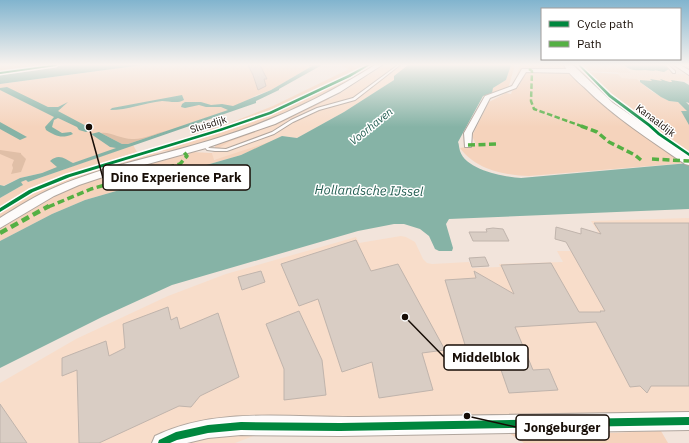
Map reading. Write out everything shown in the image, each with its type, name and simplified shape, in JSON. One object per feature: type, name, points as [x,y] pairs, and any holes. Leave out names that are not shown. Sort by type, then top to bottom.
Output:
[{"type":"main road","name":"Kanaaldijk","points":[[590,86],[621,113],[689,161]]},
{"type":"street","name":"Sluisdijk","points":[[0,224],[58,190],[95,176],[205,145],[260,127],[308,107],[347,86]]},
{"type":"street","points":[[468,145],[468,133],[487,97],[511,89],[515,86]]},
{"type":"street","points":[[162,443],[176,436],[208,429],[241,426],[340,427],[689,421]]},
{"type":"lane","points":[[205,145],[208,149],[226,150],[273,133],[292,121],[318,109],[354,99],[372,86]]},
{"type":"shaded area","points":[[0,86],[278,86],[229,110],[98,155],[42,173],[20,178],[3,186],[0,185]]},
{"type":"shaded area","points":[[315,86],[326,86],[263,115],[224,128],[149,149],[230,123],[273,106]]},
{"type":"shaded area","points":[[331,86],[340,86],[278,116],[237,132],[184,148],[160,152],[153,151],[218,132],[271,114]]},
{"type":"shaded area","points":[[352,86],[385,86],[344,112],[297,138],[282,136],[252,151],[213,160],[212,153],[221,144],[270,127],[331,99]]},
{"type":"shaded area","points":[[497,86],[509,86],[508,89],[493,93],[491,92],[493,88]]},
{"type":"shaded area","points":[[519,86],[587,86],[686,163],[529,176],[501,173],[474,162],[460,148],[476,145],[473,134],[489,102],[506,93],[511,94],[512,91]]},
{"type":"shaded area","points":[[594,86],[599,86],[616,102],[652,128],[657,134],[613,103]]},
{"type":"shaded area","points":[[602,86],[645,86],[669,101],[678,102],[688,111],[682,111],[689,125],[689,152],[661,134],[654,126],[615,98]]},
{"type":"shaded area","points":[[328,98],[330,99],[283,122],[229,142],[219,148],[215,148],[215,146],[220,142],[269,125]]},
{"type":"shaded area","points":[[166,131],[128,144],[122,144],[101,133],[108,133],[128,139],[136,139]]},
{"type":"shaded area","points":[[275,140],[241,155],[85,200],[52,214],[0,241],[0,227],[59,193],[95,179],[191,152],[212,153],[214,160]]},
{"type":"shaded area","points":[[133,145],[137,152],[71,173],[28,191],[0,209],[0,198],[21,186],[21,182],[26,180],[28,182]]},
{"type":"shaded area","points":[[0,150],[21,153],[26,159],[21,172],[11,174],[14,160],[0,154]]},
{"type":"shaded area","points":[[172,152],[104,171],[0,221],[0,211],[26,196],[64,178],[106,164],[130,158],[147,154]]},
{"type":"shaded area","points":[[689,218],[689,422],[279,426],[235,443],[0,443],[0,383],[76,339],[168,296],[226,274],[356,237],[359,243],[401,236],[406,237],[415,242],[423,259],[427,263],[432,264],[469,262],[472,268],[500,267],[499,264],[563,262],[557,251],[592,251],[606,245],[591,221]]},
{"type":"shaded area","points":[[661,431],[668,443],[524,443],[509,433],[583,434]]},
{"type":"water","points":[[278,86],[285,86],[256,101],[256,103],[28,182],[26,180],[21,182],[23,185],[0,198],[0,185],[4,186],[20,178],[42,173],[57,167],[50,161],[56,157],[65,158],[73,163],[116,148],[110,147],[91,134],[99,132],[122,144],[128,144],[228,110],[221,107],[206,107],[199,105],[185,108],[181,107],[185,102],[201,102],[211,105],[222,104],[233,106]]},
{"type":"water","points":[[385,86],[497,86],[493,88],[492,93],[483,96],[458,142],[460,151],[464,158],[477,168],[496,174],[521,178],[689,163],[689,209],[449,219],[446,224],[453,248],[452,251],[439,251],[435,249],[429,236],[420,229],[404,224],[394,224],[358,231],[172,285],[102,317],[0,368],[0,241],[52,214],[85,200],[241,155],[282,136],[297,138],[344,112]]},
{"type":"water","points":[[645,86],[689,86],[689,103],[686,102],[689,105],[689,125],[681,111],[687,111],[678,102],[669,101]]},
{"type":"water","points":[[7,87],[48,107],[58,107],[68,102],[58,111],[92,129],[86,132],[79,130],[77,127],[58,118],[54,120],[52,127],[62,133],[71,132],[73,134],[62,137],[53,134],[46,130],[45,127],[54,117],[0,90],[0,88]]},
{"type":"water","points":[[182,95],[184,100],[179,102],[162,101],[123,109],[110,110],[112,108]]},
{"type":"water","points":[[0,122],[27,137],[20,140],[0,129]]},
{"type":"building","points":[[257,86],[266,86],[266,86],[258,90]]},
{"type":"building","points":[[594,223],[689,223],[689,386],[651,386],[647,393],[640,386],[630,387],[596,322],[515,327],[533,370],[549,369],[558,390],[509,393],[500,367],[480,368],[470,361],[445,280],[476,278],[474,271],[514,294],[501,265],[551,263],[579,312],[605,311],[566,242],[555,239],[556,227],[581,234],[581,228],[601,234]]},
{"type":"building","points":[[486,229],[503,229],[509,241],[473,241],[469,232],[487,232]]},
{"type":"building","points":[[356,240],[371,271],[398,264],[445,350],[422,353],[433,390],[379,398],[372,362],[342,372],[318,299],[299,306],[281,264]]},
{"type":"building","points":[[485,257],[489,266],[472,267],[469,258]]},
{"type":"building","points":[[261,271],[265,282],[242,290],[238,277]]},
{"type":"building","points":[[168,307],[171,320],[177,317],[180,329],[218,313],[239,377],[200,396],[191,407],[179,406],[99,443],[79,443],[77,370],[62,376],[62,358],[106,341],[109,356],[125,348],[123,324]]},
{"type":"building","points":[[299,311],[322,360],[326,395],[284,400],[284,369],[266,324]]},
{"type":"building","points":[[0,404],[27,443],[0,443]]},
{"type":"marked path","points":[[532,86],[531,101],[534,109],[597,132],[609,142],[635,155],[641,160]]},
{"type":"marked path","points":[[468,145],[499,144]]},
{"type":"marked path","points":[[0,233],[52,205],[91,189],[180,164],[187,156],[183,151]]},
{"type":"marked path","points":[[652,159],[689,161]]},
{"type":"cycle path","points":[[0,210],[31,191],[68,176],[220,130],[270,113],[328,86]]},
{"type":"cycle path","points":[[600,86],[610,96],[689,155]]},
{"type":"cycle path","points":[[162,443],[176,436],[208,429],[241,426],[340,427],[689,421]]},
{"type":"place","name":"Dino Experience Park","points":[[89,127]]},
{"type":"place","name":"Middelblok","points":[[405,317]]},
{"type":"place","name":"Jongeburger","points":[[467,416]]},
{"type":"water label","name":"Voorhaven","points":[[371,126]]},
{"type":"water label","name":"Hollandsche IJssel","points":[[369,190]]}]
